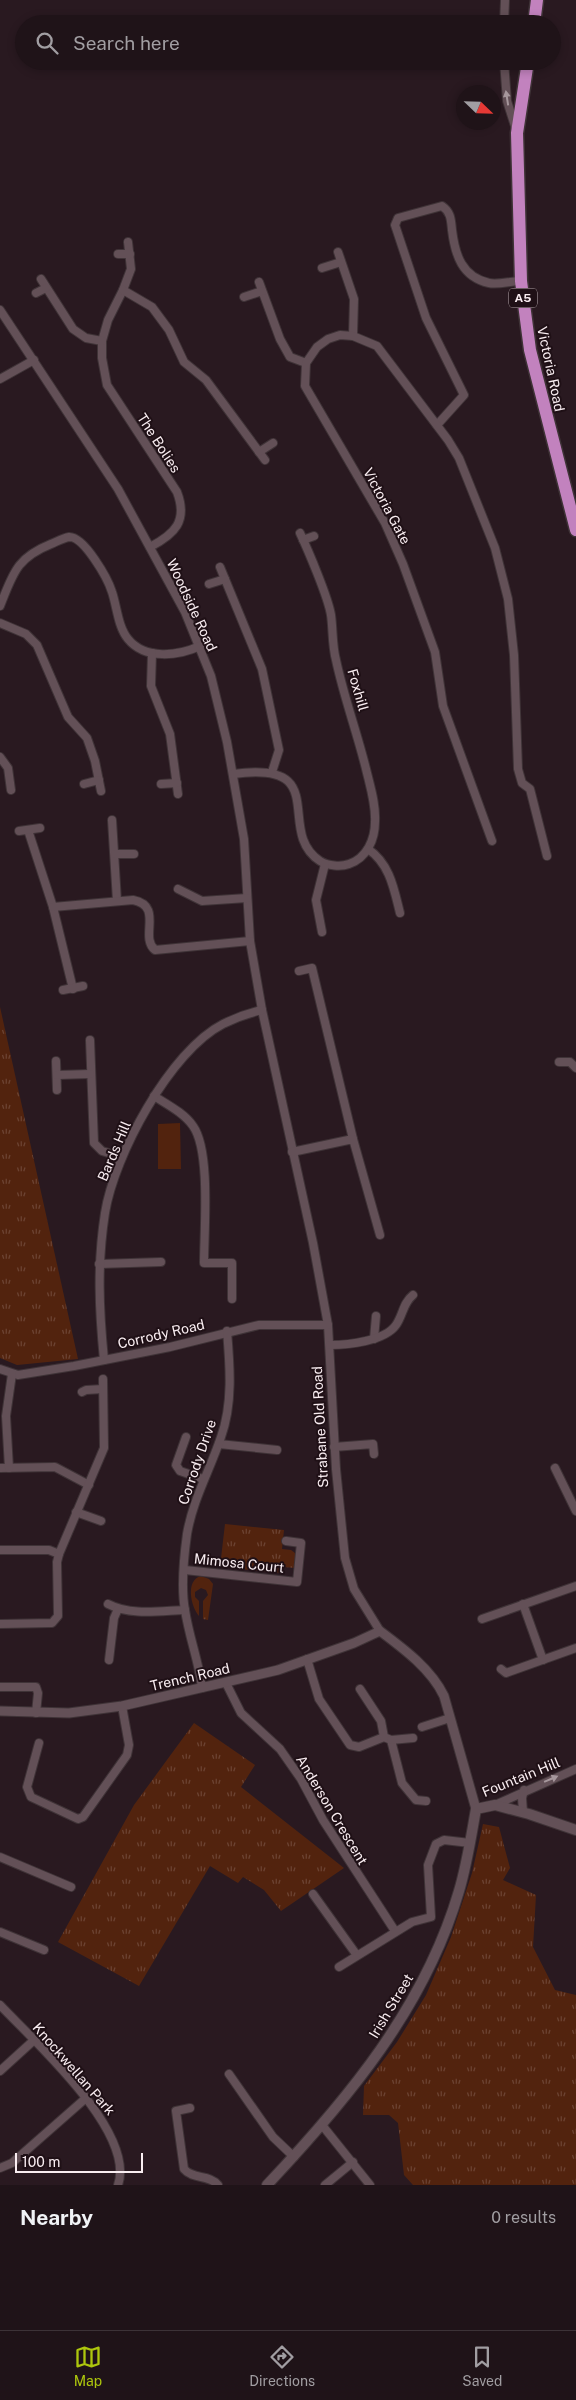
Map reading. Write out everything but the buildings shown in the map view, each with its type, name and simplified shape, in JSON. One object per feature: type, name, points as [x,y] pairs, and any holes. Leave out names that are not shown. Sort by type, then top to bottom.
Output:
[{"type":"highway","points":[[535,15],[537,0]]},
{"type":"highway","name":"Victoria Road","points":[[527,70],[517,133],[521,281],[530,350],[576,530]]},
{"type":"main road","name":"Fountain Hill","points":[[476,1809],[495,1805]]},
{"type":"main road","points":[[495,1805],[523,1812],[576,1830]]},
{"type":"main road","name":"Irish Street","points":[[267,2185],[322,2125],[367,2069],[419,1990],[448,1924],[459,1891],[476,1809]]},
{"type":"street","points":[[505,15],[506,0]]},
{"type":"street","points":[[505,70],[507,102],[517,133]]},
{"type":"street","points":[[437,425],[464,395],[426,318],[396,225],[398,218],[442,206],[450,215],[453,242],[460,264],[465,271],[490,283],[521,281]]},
{"type":"street","name":"The Bolies","points":[[128,242],[130,269],[123,290],[108,320],[102,341],[102,358],[107,386],[177,492],[180,501],[180,520],[172,532],[150,547]]},
{"type":"street","points":[[338,252],[354,299],[353,336]]},
{"type":"street","points":[[118,254],[130,254]]},
{"type":"street","points":[[322,268],[341,262]]},
{"type":"street","points":[[42,279],[73,329],[86,338],[102,341]]},
{"type":"street","points":[[259,282],[280,340],[290,357],[306,363],[317,347],[328,339],[340,335],[353,336],[376,346],[437,425],[459,458],[502,571],[514,655],[518,769],[522,783],[530,789],[547,856]]},
{"type":"street","points":[[36,293],[46,288]]},
{"type":"street","points":[[123,290],[152,307],[169,330],[184,362],[206,380],[265,460]]},
{"type":"street","points":[[244,297],[262,291]]},
{"type":"street","name":"Woodside Road","points":[[0,310],[118,489],[185,612],[200,646],[220,708],[234,774],[244,840],[250,941],[262,1010]]},
{"type":"street","points":[[0,379],[34,360]]},
{"type":"street","name":"Victoria Gate","points":[[306,363],[305,386],[385,523],[403,564],[434,652],[443,706],[492,841]]},
{"type":"street","points":[[259,452],[273,443]]},
{"type":"street","name":"Foxhill","points":[[314,536],[301,537],[331,612],[335,659],[372,791],[376,820],[374,836],[368,848]]},
{"type":"street","points":[[0,606],[3,589],[19,563],[40,548],[68,537],[74,538],[84,544],[112,591],[124,632],[129,640],[141,649],[163,655],[179,653],[200,646]]},
{"type":"street","points":[[220,567],[262,669],[279,750],[272,772]]},
{"type":"street","points":[[209,584],[225,579]]},
{"type":"street","points":[[0,623],[26,634],[37,645],[68,717],[87,738],[95,761],[101,791]]},
{"type":"street","points":[[152,653],[151,686],[170,734],[178,794]]},
{"type":"street","points":[[0,757],[8,768],[13,786]]},
{"type":"street","points":[[234,774],[250,770],[272,772],[288,782],[299,799],[301,836],[309,854],[325,864],[348,865],[360,859],[368,848],[383,862],[391,878],[400,913]]},
{"type":"street","points":[[84,784],[99,780]]},
{"type":"street","points":[[161,784],[177,783]]},
{"type":"street","points":[[112,820],[117,901]]},
{"type":"street","points":[[19,831],[40,828]]},
{"type":"street","points":[[28,830],[53,907],[73,988]]},
{"type":"street","points":[[115,854],[134,854]]},
{"type":"street","points":[[322,932],[316,900],[325,864]]},
{"type":"street","points":[[178,889],[202,901],[247,898]]},
{"type":"street","points":[[53,907],[133,900],[146,905],[149,914],[152,948],[155,950],[250,941]]},
{"type":"street","points":[[299,971],[312,968],[353,1139],[380,1235]]},
{"type":"street","points":[[63,990],[83,986]]},
{"type":"street","name":"Bards Hill","points":[[104,1360],[98,1296],[99,1264],[105,1211],[122,1157],[154,1096],[173,1069],[194,1045],[222,1024],[262,1010]]},
{"type":"street","name":"Strabane Old Road","points":[[262,1010],[313,1243],[328,1324],[334,1447],[345,1558],[354,1589],[380,1631],[431,1675],[444,1696],[476,1809]]},
{"type":"street","points":[[90,1040],[94,1143],[102,1151],[122,1157]]},
{"type":"street","points":[[56,1061],[57,1090]]},
{"type":"street","points":[[558,1062],[570,1062],[576,1068]]},
{"type":"street","points":[[57,1075],[90,1074]]},
{"type":"street","points":[[154,1096],[186,1117],[194,1128],[204,1167],[204,1263],[232,1263],[232,1299]]},
{"type":"street","points":[[292,1152],[353,1139]]},
{"type":"street","points":[[99,1264],[161,1262]]},
{"type":"street","points":[[330,1345],[386,1336],[395,1326],[406,1300],[413,1295]]},
{"type":"street","points":[[374,1339],[376,1316]]},
{"type":"street","name":"Corrody Road","points":[[0,1370],[18,1375],[170,1347],[260,1325],[328,1324]]},
{"type":"street","name":"Corrody Drive","points":[[202,1688],[185,1610],[185,1570],[190,1518],[203,1480],[219,1444],[229,1388],[227,1332]]},
{"type":"street","points":[[9,1468],[6,1416],[12,1374]]},
{"type":"street","points":[[0,1624],[52,1623],[56,1621],[58,1616],[57,1562],[59,1554],[104,1448],[103,1379]]},
{"type":"street","points":[[82,1392],[103,1389]]},
{"type":"street","points":[[186,1436],[176,1465],[180,1471],[203,1480]]},
{"type":"street","points":[[219,1444],[277,1450]]},
{"type":"street","points":[[334,1447],[373,1444],[374,1454]]},
{"type":"street","points":[[0,1468],[54,1467],[89,1484]]},
{"type":"street","points":[[555,1468],[576,1511]]},
{"type":"street","points":[[76,1512],[102,1521]]},
{"type":"street","name":"Mimosa Court","points":[[185,1570],[297,1582],[301,1543],[286,1541]]},
{"type":"street","points":[[0,1550],[49,1550],[59,1554]]},
{"type":"street","points":[[482,1619],[576,1586]]},
{"type":"street","points":[[108,1604],[118,1609],[138,1612],[185,1610]]},
{"type":"street","points":[[523,1604],[543,1660]]},
{"type":"street","points":[[109,1660],[114,1618],[118,1609]]},
{"type":"street","name":"Trench Road","points":[[0,1711],[69,1713],[122,1706],[278,1670],[354,1643],[380,1631]]},
{"type":"street","points":[[501,1669],[506,1673],[576,1648]]},
{"type":"street","points":[[307,1659],[320,1699],[350,1745],[359,1747],[387,1739],[413,1738]]},
{"type":"street","name":"Anderson Crescent","points":[[226,1682],[241,1713],[280,1749],[301,1779],[323,1820],[395,1931]]},
{"type":"street","points":[[0,1687],[36,1688],[38,1693],[36,1713]]},
{"type":"street","points":[[360,1689],[381,1721],[402,1783],[416,1800],[426,1800]]},
{"type":"street","points":[[39,1743],[28,1787],[31,1797],[78,1819],[83,1817],[126,1755],[129,1745],[122,1706]]},
{"type":"street","points":[[422,1726],[450,1718]]},
{"type":"street","name":"Fountain Hill","points":[[495,1805],[524,1790],[576,1769]]},
{"type":"street","points":[[523,1812],[522,1798],[524,1790]]},
{"type":"street","points":[[339,1967],[356,1954],[395,1931],[412,1922],[431,1917],[428,1865],[436,1844],[444,1840],[470,1843]]},
{"type":"street","points":[[0,1857],[71,1887]]},
{"type":"street","points":[[313,1894],[356,1954]]},
{"type":"street","points":[[0,1932],[44,1950]]},
{"type":"street","name":"Knockwellan Park","points":[[0,2005],[86,2098],[107,2126],[121,2160],[118,2185]]},
{"type":"street","points":[[0,2071],[33,2041]]},
{"type":"street","points":[[229,2074],[273,2137],[294,2157]]},
{"type":"street","points":[[0,2168],[12,2163],[86,2098]]},
{"type":"street","points":[[190,2108],[176,2111],[184,2169],[191,2175],[208,2177],[218,2185]]},
{"type":"street","points":[[322,2125],[370,2185]]},
{"type":"street","points":[[325,2185],[353,2162]]},
{"type":"green space","points":[[0,1007],[78,1359],[17,1365],[0,1358]]},
{"type":"green space","points":[[180,1123],[181,1169],[158,1169],[158,1124]]},
{"type":"green space","points":[[225,1524],[284,1530],[282,1549],[291,1550],[295,1553],[295,1568],[283,1567],[282,1573],[220,1567]]},
{"type":"green space","points":[[201,1576],[209,1579],[213,1584],[208,1620],[203,1619],[203,1601],[208,1595],[206,1590],[201,1588],[195,1592],[195,1597],[199,1601],[199,1616],[194,1607],[191,1594],[193,1583],[196,1578]]},
{"type":"green space","points":[[194,1723],[255,1765],[241,1787],[344,1868],[281,1911],[264,1890],[243,1877],[238,1883],[210,1866],[139,1986],[58,1942],[134,1805]]},
{"type":"green space","points":[[483,1824],[499,1827],[510,1868],[503,1880],[536,1895],[533,1947],[555,1990],[576,1995],[576,2185],[413,2185],[404,2175],[398,2123],[389,2115],[363,2115],[364,2086],[397,2042],[426,1995],[451,1937],[472,1873]]}]
